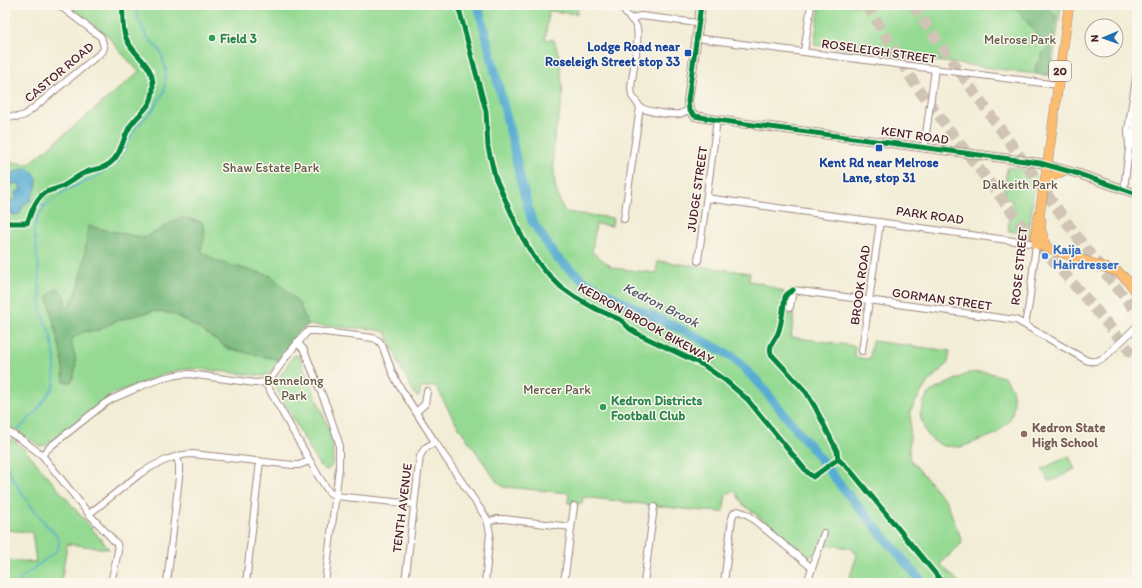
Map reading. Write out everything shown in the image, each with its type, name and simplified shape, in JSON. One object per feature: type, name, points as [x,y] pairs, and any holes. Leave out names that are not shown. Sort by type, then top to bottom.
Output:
[{"type":"main road","name":"ROSE STREET","points":[[1036,244],[1036,228],[1045,180],[1069,5]]},
{"type":"main road","points":[[1045,180],[1065,170]]},
{"type":"main road","name":"ROSE STREET","points":[[1040,212],[1041,230],[1046,247]]},
{"type":"main road","name":"PARK ROAD","points":[[1036,244],[1118,272],[1130,283],[1137,293]]},
{"type":"street","name":"CASTOR ROAD","points":[[5,116],[18,117],[25,115],[100,54],[104,49],[101,37],[59,5]]},
{"type":"street","points":[[621,5],[622,10],[635,24],[638,32],[631,92],[640,107],[647,110],[673,114],[678,114],[688,110],[700,5]]},
{"type":"street","points":[[804,52],[811,5]]},
{"type":"street","points":[[632,20],[636,16],[641,16],[698,23]]},
{"type":"street","name":"ROSELEIGH STREET","points":[[696,38],[1058,85]]},
{"type":"street","points":[[924,148],[935,69]]},
{"type":"street","points":[[1124,189],[1129,149],[1128,130],[1137,72]]},
{"type":"street","points":[[624,219],[640,107]]},
{"type":"street","points":[[1129,149],[1133,140],[1137,108]]},
{"type":"street","name":"KENT ROAD","points":[[688,110],[695,116],[717,120],[1047,165],[1137,194]]},
{"type":"street","name":"JUDGE STREET","points":[[698,261],[717,120]]},
{"type":"street","name":"PARK ROAD","points":[[707,198],[1036,244]]},
{"type":"street","name":"BROOK ROAD","points":[[862,351],[880,222]]},
{"type":"street","name":"ROSE STREET","points":[[1025,324],[1029,304],[1036,244]]},
{"type":"street","name":"GORMAN STREET","points":[[790,307],[793,290],[1016,320],[1082,358],[1093,362],[1101,360],[1105,357],[1137,326]]},
{"type":"street","points":[[42,455],[51,446],[104,404],[166,377],[189,374],[254,383],[265,382],[272,377],[306,332],[311,330],[370,337],[380,343],[392,372],[416,412],[483,512],[488,522],[490,533],[485,583]]},
{"type":"street","points":[[298,342],[304,350],[338,443],[339,458],[325,583]]},
{"type":"street","points":[[265,382],[309,461],[330,493],[335,496],[414,504]]},
{"type":"street","points":[[416,412],[425,404],[427,391]]},
{"type":"street","points":[[5,430],[42,455],[89,514],[118,546],[110,583]]},
{"type":"street","name":"TENTH AVENUE","points":[[405,583],[420,456],[425,448],[435,442]]},
{"type":"street","points":[[89,514],[141,473],[149,468],[176,457],[193,454],[296,465],[309,461]]},
{"type":"street","points":[[167,583],[179,476],[179,465],[176,457]]},
{"type":"street","points":[[246,583],[260,461]]},
{"type":"street","points":[[564,583],[574,506]]},
{"type":"street","points":[[644,583],[654,506]]},
{"type":"street","points":[[724,583],[731,522],[733,515],[736,512],[741,511],[747,514],[812,568]]},
{"type":"street","points":[[488,522],[497,519],[504,519],[571,527]]},
{"type":"street","points":[[807,583],[824,533]]},
{"type":"green space","points":[[68,5],[578,5],[577,14],[549,11],[545,39],[554,40],[560,59],[563,97],[554,138],[553,153],[555,186],[565,212],[613,218],[612,226],[596,224],[592,252],[613,268],[656,273],[658,261],[750,273],[749,281],[761,283],[784,292],[781,313],[794,315],[791,337],[855,346],[854,355],[864,359],[870,358],[872,341],[950,351],[948,363],[927,383],[911,410],[909,458],[946,501],[962,543],[940,564],[960,583],[848,583],[857,555],[851,548],[830,545],[815,555],[807,556],[743,504],[735,491],[726,494],[723,512],[692,510],[583,497],[582,504],[568,503],[569,493],[504,487],[497,482],[454,420],[436,386],[421,388],[419,397],[416,396],[400,366],[386,332],[372,329],[308,325],[300,330],[271,372],[265,376],[198,369],[185,369],[170,372],[111,395],[47,445],[40,446],[5,423],[5,162],[29,164],[139,72],[108,36]]},
{"type":"green space","name":"Melrose Park","points":[[820,5],[1061,5],[1051,76],[814,45]]},
{"type":"green space","points":[[1013,5],[1045,5],[1056,15],[1049,75],[1037,74],[1035,69],[1037,63],[1041,60],[1042,54],[1048,48]]},
{"type":"green space","name":"Dalkeith Park","points":[[1007,167],[1034,171],[1036,175],[1029,230],[1026,233],[1008,231],[1012,200],[1003,198]]},
{"type":"green space","points":[[181,217],[202,222],[205,235],[201,251],[216,261],[272,276],[299,303],[308,325],[300,330],[280,360],[229,349],[197,327],[173,314],[153,311],[116,321],[99,330],[83,332],[72,339],[72,346],[76,359],[74,376],[71,382],[64,382],[62,358],[48,298],[51,292],[58,288],[65,296],[65,305],[68,306],[73,299],[80,280],[88,226],[145,238]]},
{"type":"green space","name":"Bennelong Park","points":[[293,356],[299,356],[333,439],[333,462],[330,468],[326,470],[319,465],[276,388],[276,383]]},
{"type":"green space","points":[[986,372],[1004,377],[1012,388],[1014,405],[1010,420],[996,434],[961,447],[943,446],[932,440],[925,431],[920,415],[924,401],[930,392],[969,373]]},
{"type":"green space","points":[[5,437],[16,442],[27,452],[109,549],[67,544],[61,583],[5,583],[5,560],[36,562],[32,532],[5,530]]},
{"type":"green space","points":[[1069,456],[1075,469],[1049,482],[1042,469]]},
{"type":"water","points":[[25,168],[34,173],[37,178],[36,189],[30,200],[23,206],[20,214],[14,215],[5,211],[5,175],[7,176]],"holes":[[[12,184],[19,184],[21,190],[16,192],[16,198],[12,201],[7,190]]]},
{"type":"waterway","points":[[17,431],[38,409],[54,386],[55,358],[50,333],[41,312],[38,260],[34,231],[37,217],[45,206],[68,189],[94,178],[118,162],[136,127],[152,111],[164,92],[166,70],[160,50],[147,37],[137,16],[135,5]]},
{"type":"waterway","name":"Kedron Brook","points":[[478,5],[512,139],[520,178],[532,221],[556,257],[584,281],[621,301],[695,336],[733,357],[757,381],[840,485],[923,583]]},
{"type":"waterway","points":[[1038,5],[1041,7],[1065,8]]},
{"type":"waterway","points":[[30,200],[45,206]]},
{"type":"waterway","points":[[5,449],[10,439]]},
{"type":"waterway","points":[[5,459],[7,466],[21,492],[39,516],[57,536],[59,542],[55,552],[20,579],[18,583]]},
{"type":"tunnel","points":[[867,5],[916,86],[1021,224],[1096,310],[1137,360]]},
{"type":"tunnel","points":[[914,5],[927,26],[1083,245],[1137,313]]},
{"type":"cycle path","points":[[5,221],[10,223],[27,223],[34,206],[42,194],[63,186],[83,173],[109,164],[117,156],[131,125],[146,108],[152,98],[152,76],[146,65],[133,50],[126,38],[122,5]]},
{"type":"cycle path","name":"KEDRON BROOK BIKEWAY","points":[[458,5],[486,111],[488,147],[495,177],[522,237],[544,270],[561,287],[575,297],[596,309],[621,320],[630,329],[640,335],[703,365],[726,381],[747,399],[807,472],[813,477],[838,459]]},
{"type":"cycle path","points":[[701,5],[688,101],[689,110],[695,116],[1040,163],[1079,174],[1137,194]]},
{"type":"cycle path","points":[[793,290],[785,297],[779,329],[777,336],[771,345],[770,351],[771,354],[806,392],[837,451],[838,459]]},
{"type":"cycle path","points":[[838,459],[850,470],[943,583]]},
{"type":"place","name":"Field 3","points":[[212,38]]},
{"type":"place","name":"Lodge Road near Roseleigh Street stop 33","points":[[688,53]]},
{"type":"place","name":"Kent Rd near Melrose Lane, stop 31","points":[[879,148]]},
{"type":"place","name":"Kaija Hairdresser","points":[[1045,256]]},
{"type":"place","name":"Kedron Districts Football Club","points":[[603,407]]},
{"type":"place","name":"Kedron State High School","points":[[1024,434]]},
{"type":"park label","name":"Shaw Estate Park","points":[[271,167]]},
{"type":"park label","name":"Mercer Park","points":[[557,389]]}]
